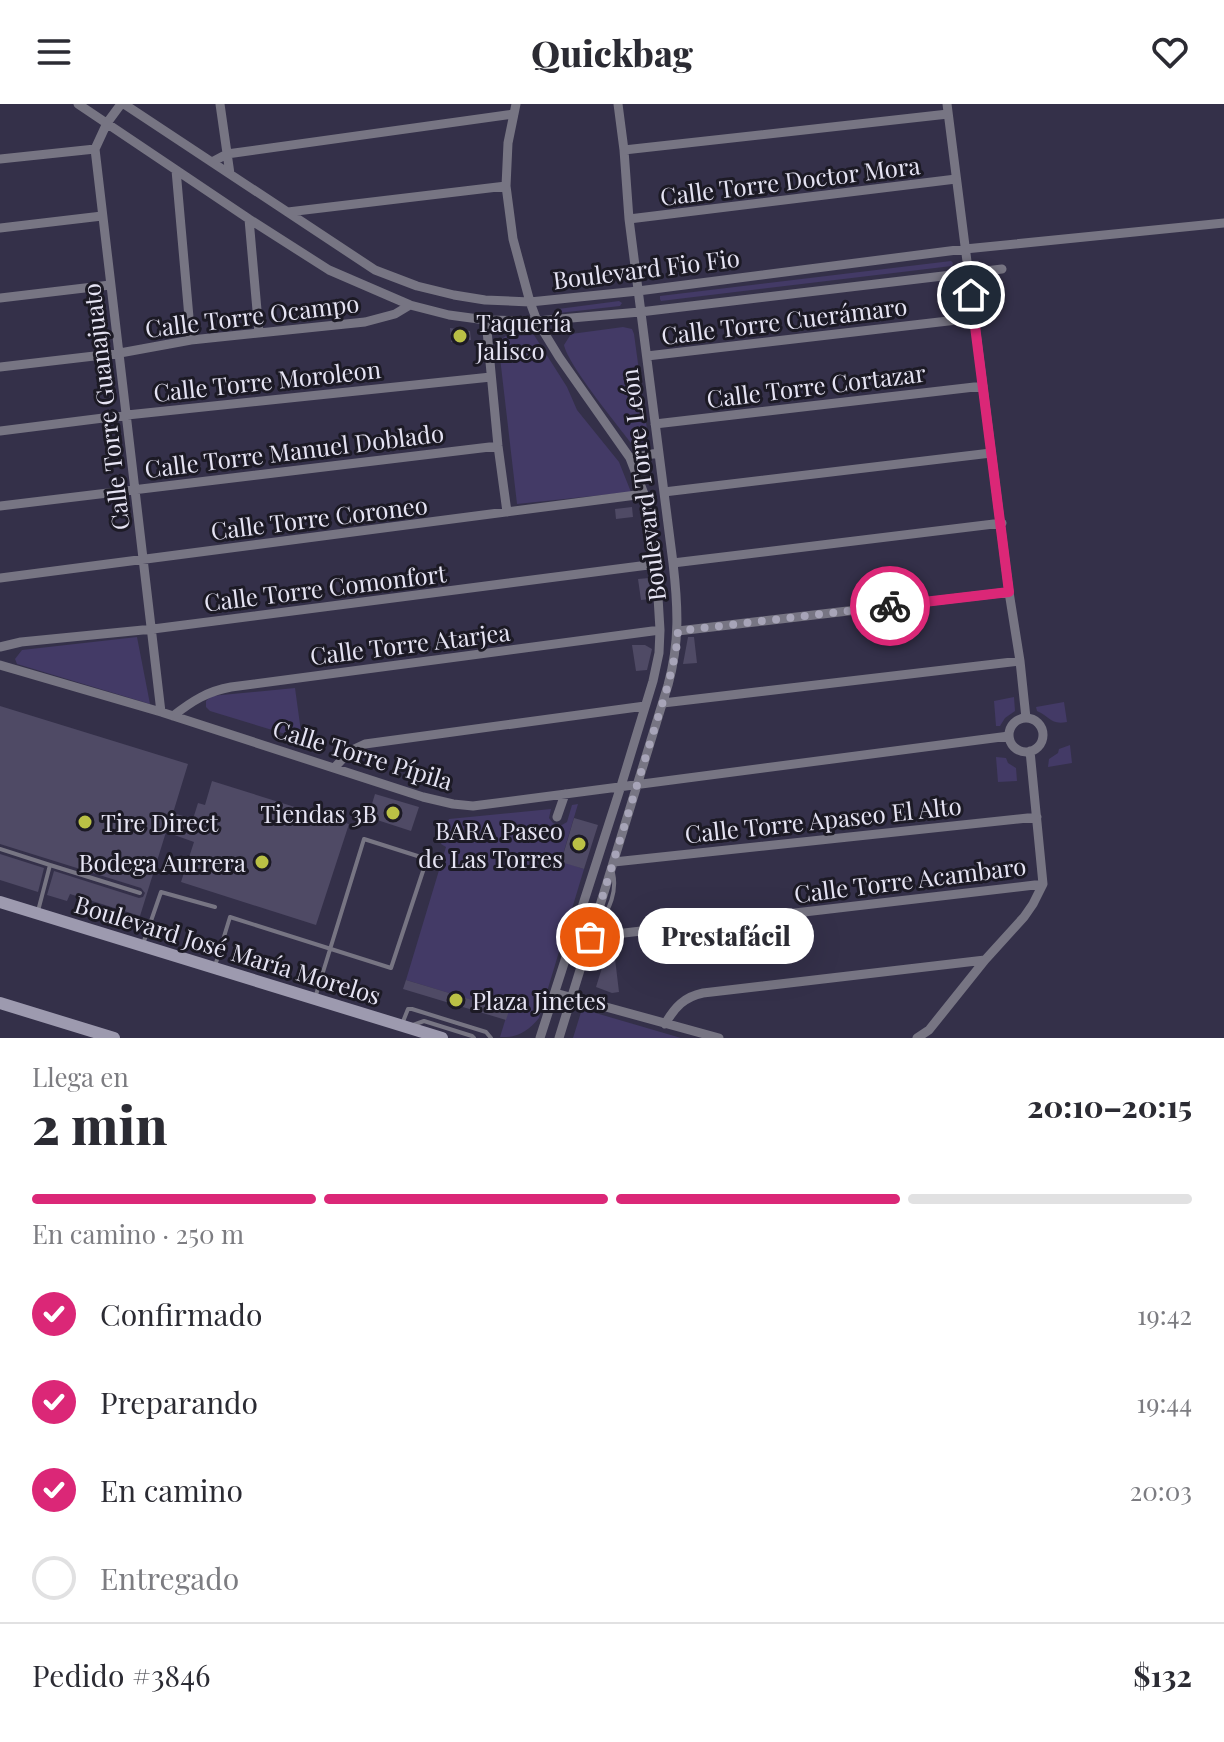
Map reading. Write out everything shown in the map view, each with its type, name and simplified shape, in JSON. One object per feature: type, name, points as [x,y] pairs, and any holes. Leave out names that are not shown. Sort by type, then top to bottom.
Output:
[{"type":"main road","name":"Boulevard José María Morelos","points":[[0,902],[442,1038]]},
{"type":"main road","points":[[0,1003],[114,1038]]},
{"type":"street","name":"Boulevard Fio Fio","points":[[78,104],[329,270],[410,305],[449,315],[486,320],[537,321],[640,312],[1002,269]]},
{"type":"street","name":"Boulevard Fio Fio","points":[[122,104],[375,270],[417,286],[485,300],[530,302],[638,291],[965,249],[1224,223]]},
{"type":"street","points":[[0,159],[95,149],[107,123],[122,104]]},
{"type":"street","points":[[220,104],[230,174]]},
{"type":"street","name":"Boulevard Torre León","points":[[559,1038],[663,703],[678,631],[673,563],[640,312],[618,104]]},
{"type":"street","points":[[212,162],[227,154],[515,109]]},
{"type":"street","name":"Boulevard Torre León","points":[[515,109],[508,143],[506,186],[513,239],[530,302],[537,321],[559,357],[630,458],[650,520],[660,630],[659,653],[645,706],[540,1038]]},
{"type":"street","points":[[624,150],[947,109],[1026,718]]},
{"type":"street","name":"Calle Torre Guanajuato","points":[[95,149],[161,712]]},
{"type":"street","points":[[176,170],[191,340]]},
{"type":"street","name":"Calle Torre Doctor Mora","points":[[629,219],[956,179]]},
{"type":"street","points":[[288,212],[506,186]]},
{"type":"street","points":[[0,228],[102,216]]},
{"type":"street","points":[[249,219],[259,333]]},
{"type":"street","points":[[0,298],[110,285]]},
{"type":"street","name":"Calle Torre Ocampo","points":[[0,367],[120,353],[191,340],[365,322],[395,314],[410,305]]},
{"type":"street","name":"Calle Torre Cuerámaro","points":[[647,356],[974,318]]},
{"type":"street","points":[[486,320],[507,512]]},
{"type":"street","name":"Calle Torre Moroleon","points":[[0,431],[491,377]]},
{"type":"street","name":"Calle Torre Cortazar","points":[[655,424],[983,386]]},
{"type":"street","name":"Calle Torre Manuel Doblado","points":[[0,506],[498,446]]},
{"type":"street","points":[[630,458],[658,453]]},
{"type":"street","points":[[664,492],[991,453]]},
{"type":"street","name":"Calle Torre Coroneo","points":[[0,578],[644,494]]},
{"type":"street","points":[[673,563],[1002,523]]},
{"type":"street","name":"Calle Torre Comonfort","points":[[0,647],[656,564]]},
{"type":"street","points":[[678,631],[1009,592]]},
{"type":"street","name":"Calle Torre Atarjea","points":[[173,716],[207,693],[231,687],[660,630]]},
{"type":"street","points":[[663,703],[1020,661]]},
{"type":"street","name":"Calle Torre Pípila","points":[[0,665],[161,712],[423,797],[473,806],[1009,736]]},
{"type":"street","points":[[335,767],[350,751],[365,744],[645,706]]},
{"type":"street","points":[[1026,718],[1040,725],[1043,733],[1042,741],[1030,751],[1016,749],[1009,736],[1013,723],[1026,718]]},
{"type":"street","points":[[917,1038],[929,1030],[1024,917],[1043,884],[1030,751]]},
{"type":"street","points":[[557,817],[565,794]]},
{"type":"street","name":"Calle Torre Apaseo El Alto","points":[[613,865],[1037,817]]},
{"type":"street","name":"Calle Torre Acambaro","points":[[592,932],[1043,884]]},
{"type":"street","points":[[665,1024],[674,1008],[692,996],[985,960]]},
{"type":"street","points":[[555,993],[719,1038]]},
{"type":"lane","points":[[214,968],[230,917],[330,948],[391,968],[427,859],[364,839],[330,948],[314,998]]},
{"type":"lane","points":[[0,849],[140,893]]},
{"type":"lane","points":[[37,913],[50,865]]},
{"type":"lane","points":[[143,946],[161,892],[215,907]]},
{"type":"lane","points":[[474,1038],[424,1021],[405,1027],[405,1012],[412,1009],[486,1032],[491,1038]]},
{"type":"shaded area","points":[[951,261],[952,266],[660,299],[660,296]]},
{"type":"shaded area","points":[[622,303],[620,306],[557,311],[558,309]]},
{"type":"shaded area","points":[[623,327],[632,329],[634,334],[648,437],[645,445],[639,448],[631,443],[593,394],[564,345],[571,334]]},
{"type":"shaded area","points":[[534,335],[567,387],[577,410],[619,462],[631,492],[517,504],[499,349],[500,340],[506,336]]},
{"type":"shaded area","points":[[137,637],[150,704],[17,664],[15,659],[22,650]]},
{"type":"shaded area","points":[[295,688],[302,739],[210,711],[206,707],[206,701],[211,696]]},
{"type":"shaded area","points":[[1014,697],[1015,711],[1000,726],[996,726],[994,701]]},
{"type":"shaded area","points":[[1064,702],[1067,722],[1054,721],[1037,711],[1036,707]]},
{"type":"shaded area","points":[[1070,745],[1072,763],[1048,767],[1049,759],[1059,749]]},
{"type":"shaded area","points":[[996,757],[1006,758],[1016,768],[1017,781],[998,782]]},
{"type":"shaded area","points":[[578,804],[561,861],[584,869],[535,1023],[517,1035],[500,1037],[508,1011],[406,980],[446,847],[441,844],[449,819],[551,809],[549,818],[560,826],[567,822],[572,805]]},
{"type":"shaded area","points":[[582,1009],[681,1038],[573,1038]]},
{"type":"building","name":"Taquería Jalisco","points":[[450,328],[470,331],[471,340],[451,342]]},
{"type":"building","points":[[632,507],[633,517],[616,519],[615,509]]},
{"type":"building","points":[[649,578],[651,599],[641,600],[638,579]]},
{"type":"building","points":[[688,637],[694,637],[697,663],[683,664]]},
{"type":"building","points":[[632,645],[645,645],[652,649],[647,670],[636,671]]},
{"type":"building","name":"Tire Direct","points":[[0,706],[188,764],[173,813],[193,819],[198,803],[205,805],[212,781],[349,824],[316,925],[181,882],[194,842],[166,832],[140,916],[70,894],[67,901],[47,895],[54,871],[139,898],[145,893],[141,888],[0,844]]},
{"type":"building","name":"Tiendas 3B","points":[[375,794],[419,807],[411,831],[368,817]]},
{"type":"building","name":"BARA Paseo de Las Torres","points":[[574,818],[598,825],[584,869],[561,862]]},
{"type":"building","points":[[0,854],[44,868],[38,892],[0,880]]},
{"type":"building","points":[[613,942],[619,992],[612,993],[596,987],[606,955],[597,953],[598,948]]},
{"type":"building","name":"Plaza Jinetes","points":[[406,980],[509,1011],[506,1020],[403,989]]},
{"type":"way so far","points":[[590,937],[668,685],[678,631],[890,606]]},
{"type":"place","name":"Taquería Jalisco","points":[[460,336]]},
{"type":"place","name":"Tiendas 3B","points":[[393,813]]},
{"type":"place","name":"Tire Direct","points":[[85,822]]},
{"type":"place","name":"BARA Paseo de Las Torres","points":[[579,844]]},
{"type":"place","name":"Bodega Aurrera","points":[[262,862]]},
{"type":"place","name":"Prestafácil","points":[[590,937]]},
{"type":"place","name":"Plaza Jinetes","points":[[456,1000]]},
{"type":"route","points":[[890,606],[1009,592],[971,295]]}]
